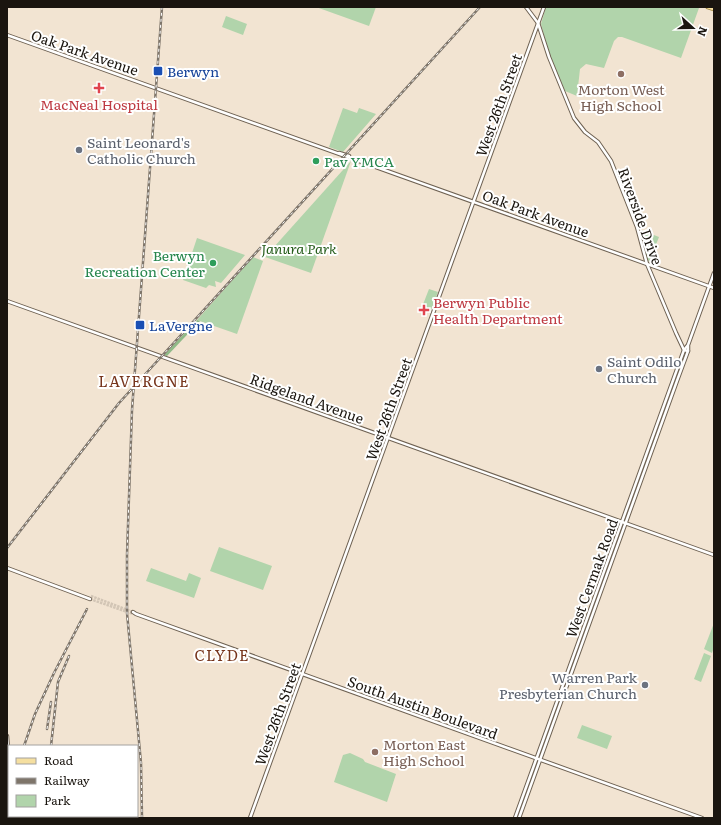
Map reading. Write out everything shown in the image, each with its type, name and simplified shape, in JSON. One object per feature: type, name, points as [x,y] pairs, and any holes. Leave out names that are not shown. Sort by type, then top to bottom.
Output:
[{"type":"main road","points":[[708,7],[714,9]]},
{"type":"street","name":"Riverside Drive","points":[[526,7],[538,23],[549,57],[574,118],[585,132],[598,142],[611,161],[637,227],[647,264],[676,333],[686,351]]},
{"type":"street","name":"West 26th Street","points":[[250,818],[544,7]]},
{"type":"street","name":"Oak Park Avenue","points":[[7,35],[347,155],[351,158],[714,288]]},
{"type":"street","name":"West Cermak Road","points":[[515,818],[539,759],[626,523],[714,273]]},
{"type":"street","name":"Ridgeland Avenue","points":[[7,300],[714,555]]},
{"type":"street","name":"West Cermak Road","points":[[519,818],[622,521],[686,351]]},
{"type":"street","points":[[7,568],[90,598]]},
{"type":"street","name":"South Austin Boulevard","points":[[134,613],[702,818]]},
{"type":"street","points":[[7,736],[8,753]]},
{"type":"green space","points":[[316,7],[376,7],[369,26]]},
{"type":"green space","points":[[546,7],[699,8],[681,58],[622,37],[618,37],[614,41],[604,68],[586,64],[580,69],[577,96],[565,91],[550,57],[541,24]]},
{"type":"green space","points":[[226,16],[247,24],[243,35],[222,27]]},
{"type":"green space","points":[[343,108],[357,113],[359,108],[376,114],[343,152],[329,147]]},
{"type":"green space","name":"Janura Park","points":[[351,161],[311,273],[265,257]]},
{"type":"green space","points":[[641,230],[659,237],[649,262],[646,256]]},
{"type":"green space","name":"Berwyn Recreation Center","points":[[197,238],[245,255],[221,283],[215,281],[216,287],[209,285],[206,288],[183,280]]},
{"type":"green space","points":[[253,257],[263,261],[237,334],[197,320]]},
{"type":"green space","points":[[429,289],[438,292],[431,310],[422,307]]},
{"type":"green space","points":[[197,320],[200,321],[167,356],[164,355]]},
{"type":"green space","points":[[219,547],[272,566],[263,590],[210,571]]},
{"type":"green space","points":[[151,568],[186,581],[189,573],[201,578],[194,598],[146,581]]},
{"type":"green space","points":[[714,623],[714,647],[712,653],[704,649]]},
{"type":"green space","points":[[704,653],[711,656],[701,682],[694,679]]},
{"type":"green space","points":[[582,725],[612,736],[607,749],[577,738]]},
{"type":"green space","points":[[350,753],[363,759],[365,762],[396,774],[387,802],[334,782],[343,755]]},
{"type":"tunnel","points":[[91,596],[133,612]]},
{"type":"tunnel","points":[[90,599],[133,614]]},
{"type":"railway","points":[[142,818],[141,763],[127,613],[127,555],[132,410],[162,7]]},
{"type":"railway","points":[[7,548],[119,403],[480,7]]},
{"type":"railway","points":[[24,745],[35,714],[87,609]]},
{"type":"railway","points":[[51,745],[58,682],[69,656]]},
{"type":"railway","points":[[47,729],[51,702]]},
{"type":"place","name":"Berwyn","points":[[158,71]]},
{"type":"place","name":"Morton West High School","points":[[621,74]]},
{"type":"place","name":"MacNeal Hospital","points":[[99,88]]},
{"type":"place","name":"Saint Leonard's Catholic Church","points":[[79,150]]},
{"type":"place","name":"Pav YMCA","points":[[316,161]]},
{"type":"place","name":"Berwyn Recreation Center","points":[[213,263]]},
{"type":"place","name":"Berwyn Public Health Department","points":[[424,310]]},
{"type":"place","name":"LaVergne","points":[[140,325]]},
{"type":"place","name":"Saint Odilo Church","points":[[599,369]]},
{"type":"place","name":"Warren Park Presbyterian Church","points":[[645,685]]},
{"type":"place","name":"Morton East High School","points":[[375,752]]},
{"type":"district","name":"LAVERGNE","points":[[144,380]]},
{"type":"district","name":"CLYDE","points":[[222,654]]}]
